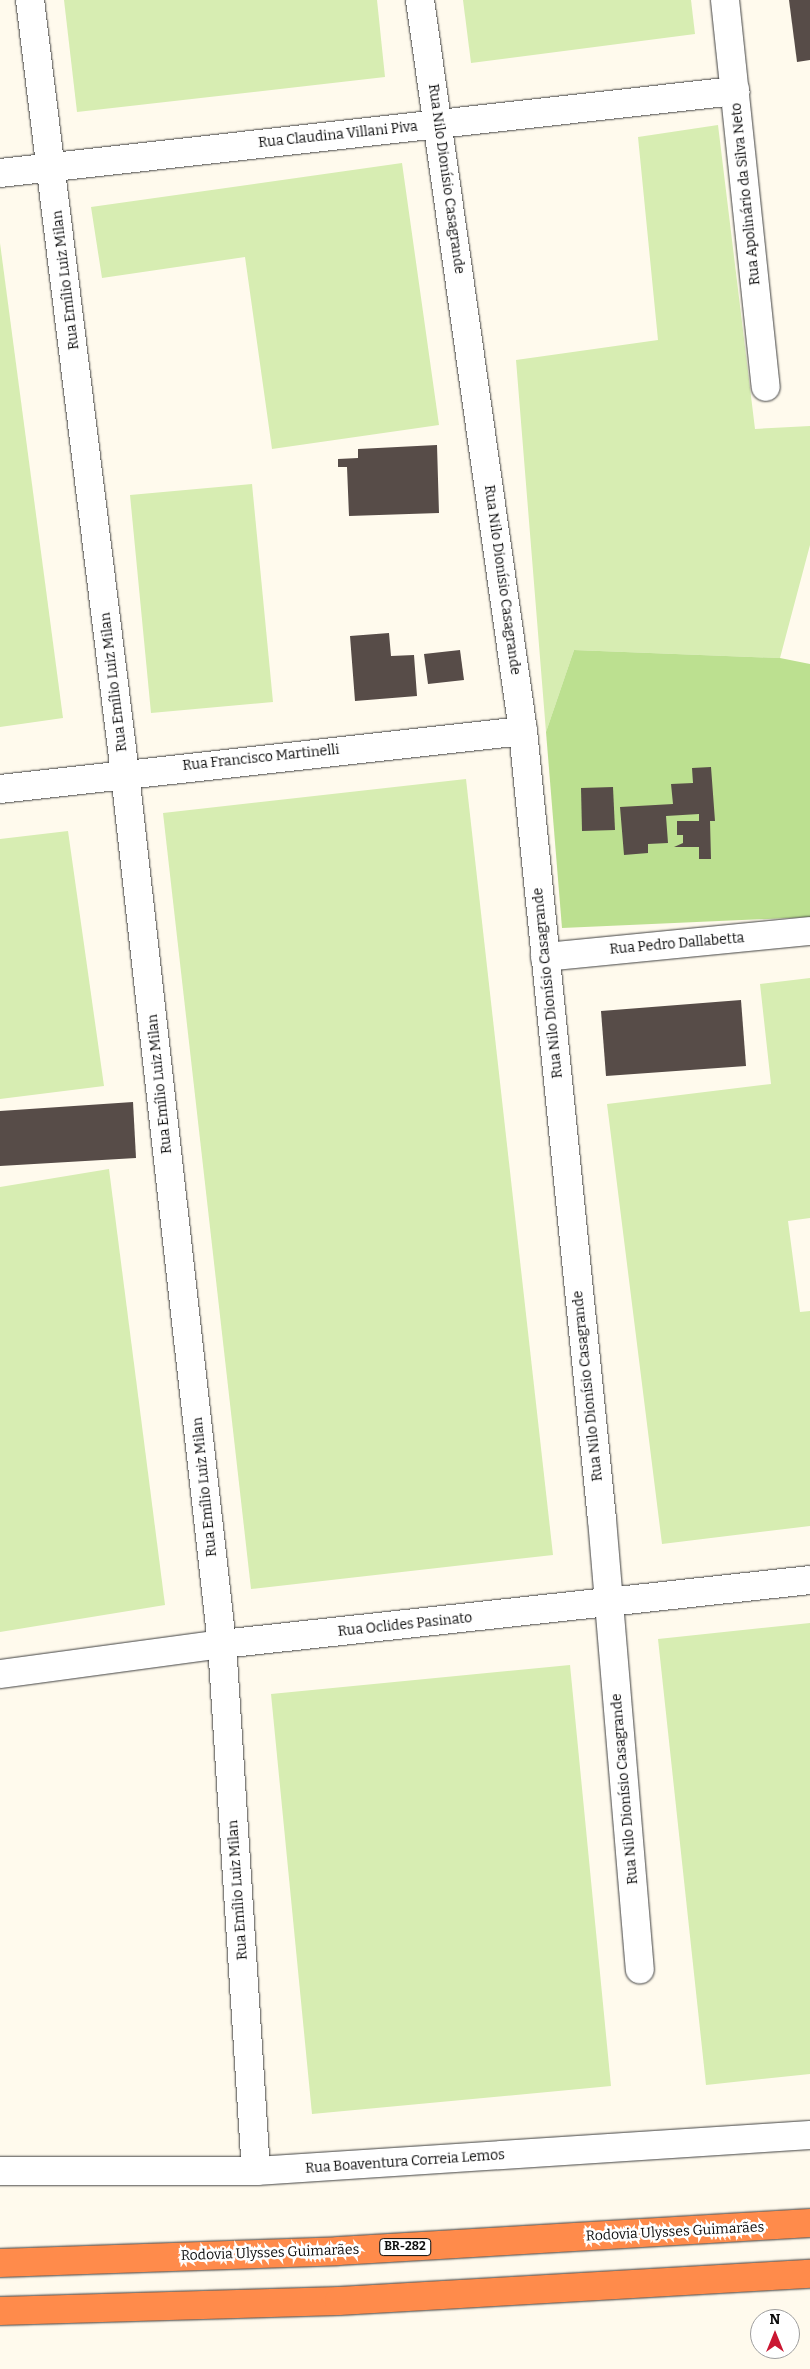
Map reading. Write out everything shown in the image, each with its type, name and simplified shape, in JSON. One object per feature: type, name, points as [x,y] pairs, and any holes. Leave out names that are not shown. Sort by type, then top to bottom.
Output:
[{"type":"highway","name":"Rodovia Ulysses Guimarães","points":[[0,2263],[338,2251],[810,2223]]},
{"type":"highway","points":[[0,2312],[339,2301],[810,2274]]},
{"type":"street","name":"Rua Emílio Luiz Milan","points":[[30,0],[53,167],[125,774],[222,1644],[256,2172]]},
{"type":"street","name":"Rua Nilo Dionísio Casagrande","points":[[420,0],[439,124],[523,731],[609,1605],[640,1969]]},
{"type":"street","name":"Rua Apolinário da Silva Neto","points":[[725,0],[766,387]]},
{"type":"street","name":"Rua Claudina Villani Piva","points":[[0,173],[735,92]]},
{"type":"street","name":"Rua Francisco Martinelli","points":[[0,789],[523,731]]},
{"type":"street","name":"Rua Pedro Dallabetta","points":[[545,956],[810,931]]},
{"type":"street","name":"Rua Oclides Pasinato","points":[[0,1674],[222,1644],[609,1605],[810,1580]]},
{"type":"street","name":"Rua Boaventura Correia Lemos","points":[[0,2171],[256,2172],[810,2135]]},
{"type":"green space","points":[[64,0],[377,0],[385,77],[77,112]]},
{"type":"green space","points":[[463,0],[691,0],[695,34],[471,63]]},
{"type":"green space","points":[[718,125],[755,429],[810,426],[810,545],[780,658],[574,650],[546,732],[516,360],[658,340],[638,137]]},
{"type":"green space","points":[[402,163],[439,425],[272,449],[245,257],[102,278],[91,207]]},
{"type":"green space","points":[[0,243],[63,718],[0,727]]},
{"type":"green space","points":[[252,484],[273,702],[151,713],[130,495]]},
{"type":"green space","points":[[574,650],[780,658],[810,664],[810,917],[562,928],[546,732]]},
{"type":"green space","points":[[466,779],[553,1555],[251,1589],[163,813]]},
{"type":"green space","points":[[68,831],[104,1086],[0,1099],[0,839]]},
{"type":"green space","points":[[810,978],[810,1218],[788,1221],[800,1312],[810,1311],[810,1526],[662,1544],[607,1104],[771,1084],[760,984]]},
{"type":"green space","points":[[109,1169],[165,1605],[0,1632],[0,1187]]},
{"type":"green space","points":[[810,1623],[810,2074],[706,2085],[658,1639]]},
{"type":"green space","points":[[570,1665],[611,2086],[312,2114],[271,1694]]},
{"type":"building","points":[[789,0],[810,0],[810,60],[797,62]]},
{"type":"building","points":[[437,445],[439,513],[349,516],[347,467],[338,467],[338,459],[358,458],[358,449]]},
{"type":"building","points":[[389,633],[391,656],[414,655],[417,696],[355,701],[350,636]]},
{"type":"building","points":[[460,650],[464,680],[428,684],[424,654]]},
{"type":"building","points":[[711,767],[715,821],[710,821],[711,859],[699,859],[699,847],[674,847],[683,843],[683,835],[677,835],[677,821],[699,821],[699,814],[666,816],[668,843],[648,844],[648,853],[624,855],[620,807],[673,804],[671,784],[693,783],[692,768]]},
{"type":"building","points":[[613,787],[615,830],[582,831],[581,788]]},
{"type":"building","points":[[741,1000],[746,1066],[606,1076],[601,1011]]},
{"type":"building","points":[[133,1102],[136,1158],[0,1166],[0,1111]]}]
